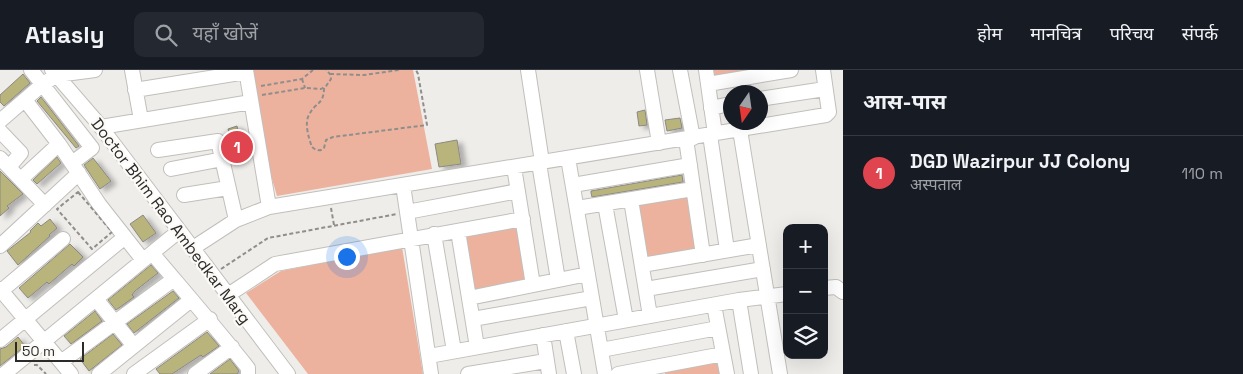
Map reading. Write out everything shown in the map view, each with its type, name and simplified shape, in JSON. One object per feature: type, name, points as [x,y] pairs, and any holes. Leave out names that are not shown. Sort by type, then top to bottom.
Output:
[{"type":"street","points":[[0,246],[45,205],[92,148],[31,70]]},
{"type":"street","points":[[0,121],[54,73],[95,70]]},
{"type":"street","points":[[132,70],[140,120]]},
{"type":"street","points":[[528,70],[558,280]]},
{"type":"street","points":[[647,70],[659,143]]},
{"type":"street","points":[[680,70],[689,138],[693,190],[703,254]]},
{"type":"street","points":[[727,250],[712,134],[707,77],[791,70]]},
{"type":"street","points":[[768,125],[826,115],[829,112],[823,70]]},
{"type":"street","points":[[135,90],[246,71],[269,207]]},
{"type":"street","name":"Doctor Bhim Rao Ambedkar Marg","points":[[54,73],[101,127],[288,374]]},
{"type":"street","points":[[768,98],[825,89]]},
{"type":"street","points":[[101,127],[250,95]]},
{"type":"street","points":[[25,100],[59,144],[99,204],[125,237],[174,279],[210,319],[248,368],[248,374]]},
{"type":"street","points":[[711,108],[723,105]]},
{"type":"street","points":[[193,248],[236,220],[269,207],[740,130],[780,374]]},
{"type":"street","points":[[0,131],[21,153],[5,162],[45,205]]},
{"type":"street","points":[[158,150],[216,140],[219,142],[236,220]]},
{"type":"street","points":[[21,180],[59,144]]},
{"type":"street","points":[[568,158],[605,374]]},
{"type":"street","points":[[171,169],[223,159]]},
{"type":"street","points":[[573,185],[690,165]]},
{"type":"street","points":[[514,167],[533,285]]},
{"type":"street","points":[[403,185],[431,374]]},
{"type":"street","points":[[184,195],[228,188]]},
{"type":"street","points":[[577,208],[693,190]]},
{"type":"street","points":[[407,212],[518,191]]},
{"type":"street","points":[[631,200],[650,316]]},
{"type":"street","points":[[605,204],[626,320]]},
{"type":"street","points":[[228,295],[275,264],[523,219]]},
{"type":"street","points":[[4,374],[179,230]]},
{"type":"street","points":[[458,230],[477,347]]},
{"type":"street","points":[[434,234],[454,351]]},
{"type":"street","points":[[0,340],[125,237]]},
{"type":"street","points":[[63,239],[1,291],[71,374]]},
{"type":"street","points":[[642,265],[759,245]]},
{"type":"street","points":[[646,289],[763,269]]},
{"type":"street","points":[[469,298],[588,274]]},
{"type":"street","points":[[61,362],[174,279]]},
{"type":"street","points":[[828,288],[836,287],[843,292]]},
{"type":"street","points":[[429,356],[739,300],[783,295]]},
{"type":"street","points":[[472,319],[592,298]]},
{"type":"street","points":[[96,299],[134,346]]},
{"type":"street","points":[[98,374],[191,300]]},
{"type":"street","points":[[739,300],[751,374]]},
{"type":"street","points":[[714,305],[727,374]]},
{"type":"street","points":[[134,374],[150,369],[210,319]]},
{"type":"street","points":[[601,350],[718,328]]},
{"type":"street","points":[[566,331],[574,374]]},
{"type":"street","points":[[468,374],[548,367],[542,335]]},
{"type":"street","points":[[195,374],[232,348]]},
{"type":"street","points":[[618,374],[659,370],[723,354]]},
{"type":"path","points":[[250,95],[302,78],[312,70]]},
{"type":"path","points":[[326,70],[330,74],[364,76],[399,70]]},
{"type":"path","points":[[330,74],[330,82],[324,88],[322,100],[312,110],[308,118],[310,145],[314,150],[323,150],[326,140],[333,137],[427,125],[416,70]]},
{"type":"path","points":[[302,78],[305,88]]},
{"type":"path","points":[[250,95],[305,88],[324,88]]},
{"type":"path","points":[[78,192],[93,209],[112,232],[92,249],[56,210],[78,192]]},
{"type":"path","points":[[330,197],[334,225]]},
{"type":"path","points":[[212,274],[268,238],[407,212]]},
{"type":"path","points":[[31,365],[37,365],[46,374]]},
{"type":"shaded area","points":[[252,70],[413,70],[432,169],[277,196],[268,165]]},
{"type":"shaded area","points":[[710,70],[766,70],[711,79]]},
{"type":"shaded area","points":[[690,195],[699,250],[644,259],[635,203]]},
{"type":"shaded area","points":[[519,226],[528,282],[473,290],[465,235]]},
{"type":"shaded area","points":[[402,247],[423,374],[308,374],[246,293],[281,271]]},
{"type":"shaded area","points":[[720,361],[722,374],[665,374],[665,370]]},
{"type":"building","points":[[23,74],[30,83],[4,106],[0,102],[0,95]]},
{"type":"building","points":[[41,97],[79,146],[76,148],[37,101]]},
{"type":"building","points":[[645,110],[647,125],[639,126],[637,112]]},
{"type":"building","points":[[680,118],[682,128],[667,131],[665,120]]},
{"type":"building","points":[[237,126],[244,154],[235,156],[228,129]]},
{"type":"building","points":[[457,140],[461,164],[439,167],[435,144]]},
{"type":"building","points":[[57,157],[61,163],[37,184],[33,180]]},
{"type":"building","points":[[93,158],[111,181],[100,189],[84,165]]},
{"type":"building","points":[[0,171],[23,194],[7,206],[9,208],[0,216]]},
{"type":"building","points":[[682,175],[683,182],[592,197],[591,193],[591,191]]},
{"type":"building","points":[[143,215],[156,233],[143,242],[130,224]]},
{"type":"building","points":[[50,219],[57,228],[18,265],[7,251],[31,232],[38,223],[41,226]]},
{"type":"building","points":[[70,244],[83,257],[74,266],[72,264],[49,284],[47,282],[28,298],[19,288]]},
{"type":"building","points":[[151,265],[158,273],[135,291],[132,295],[134,297],[116,310],[108,300]]},
{"type":"building","points":[[173,291],[179,298],[134,333],[127,324]]},
{"type":"building","points":[[95,311],[102,321],[71,344],[64,336]]},
{"type":"building","points":[[207,332],[219,346],[172,374],[160,374],[156,369]]},
{"type":"building","points":[[113,334],[122,345],[89,371],[80,359]]},
{"type":"building","points":[[18,337],[25,346],[0,366],[0,349],[6,347]]},
{"type":"building","points":[[230,359],[239,371],[237,374],[210,374]]},
{"type":"place","name":"DGD Wazirpur JJ Colony","points":[[237,147]]}]
